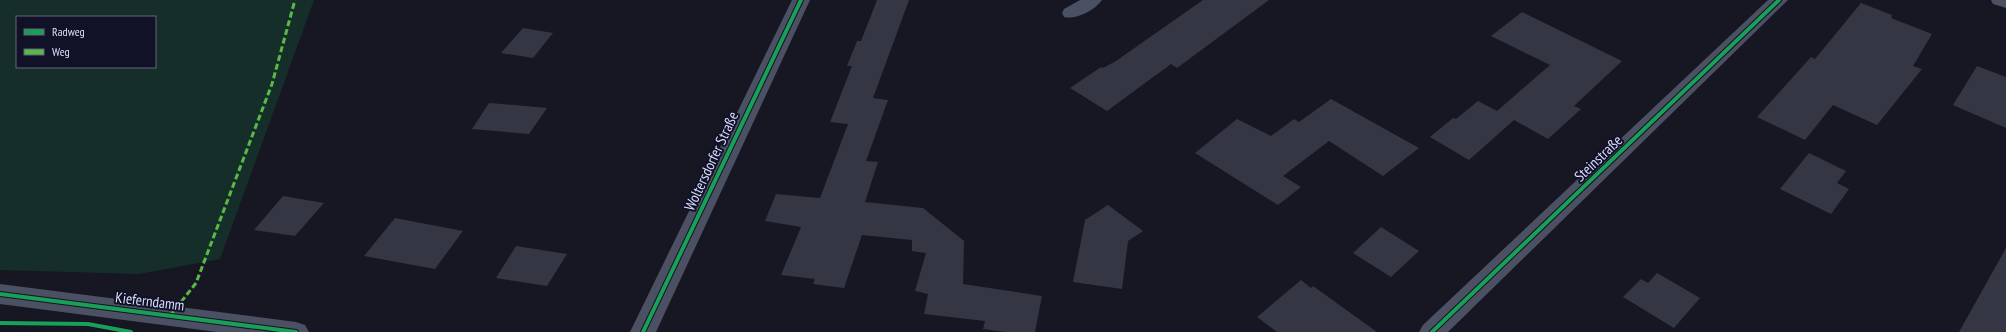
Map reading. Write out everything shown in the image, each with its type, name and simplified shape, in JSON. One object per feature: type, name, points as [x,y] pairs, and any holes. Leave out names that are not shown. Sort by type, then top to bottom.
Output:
[{"type":"street","name":"Woltersdorfer Straße","points":[[643,332],[801,0]]},
{"type":"street","points":[[1072,13],[1092,0]]},
{"type":"street","name":"Steinstraße","points":[[1432,332],[1778,0]]},
{"type":"street","points":[[2000,0],[2006,2]]},
{"type":"street","name":"Kieferndamm","points":[[0,294],[296,332]]},
{"type":"green space","points":[[0,0],[314,0],[220,259],[139,274],[0,270]]},
{"type":"building","points":[[877,0],[909,0],[873,98],[888,100],[866,161],[878,162],[865,202],[923,208],[964,241],[963,284],[1042,296],[1035,332],[1005,332],[983,329],[985,321],[924,314],[928,294],[915,291],[926,253],[912,251],[912,240],[862,235],[844,288],[813,284],[815,279],[781,275],[801,227],[765,221],[776,194],[820,198],[848,124],[830,122],[852,66],[847,66],[857,41],[861,41]]},
{"type":"building","points":[[1203,0],[1269,0],[1177,68],[1171,64],[1107,111],[1070,88],[1101,67],[1103,68],[1116,61]]},
{"type":"building","points":[[1861,3],[1892,15],[1891,18],[1932,34],[1913,66],[1922,69],[1877,125],[1833,105],[1805,140],[1757,117],[1811,57],[1815,59]]},
{"type":"building","points":[[1522,12],[1622,61],[1574,106],[1581,109],[1548,139],[1514,120],[1469,160],[1430,137],[1453,118],[1456,119],[1478,101],[1497,111],[1550,65],[1491,36]]},
{"type":"building","points":[[523,28],[553,33],[533,58],[501,53]]},
{"type":"building","points":[[1977,66],[2006,77],[2006,128],[1953,105]]},
{"type":"building","points":[[1331,99],[1419,148],[1383,176],[1329,141],[1283,176],[1301,187],[1278,205],[1195,153],[1237,119],[1271,136],[1294,119],[1299,122]]},
{"type":"building","points":[[489,103],[547,108],[529,134],[472,129]]},
{"type":"building","points":[[1809,153],[1846,171],[1837,183],[1849,189],[1831,214],[1780,189]]},
{"type":"building","points":[[283,196],[324,203],[295,236],[254,230]]},
{"type":"building","points":[[1108,205],[1143,231],[1128,241],[1122,289],[1073,282],[1085,220]]},
{"type":"building","points":[[395,218],[463,231],[435,269],[364,256]]},
{"type":"building","points":[[1381,227],[1419,251],[1391,277],[1353,253]]},
{"type":"building","points":[[516,246],[567,254],[547,286],[496,278]]},
{"type":"building","points":[[2006,248],[2006,332],[1959,332]]},
{"type":"building","points":[[1657,273],[1700,298],[1674,328],[1623,297],[1641,279],[1648,283]]},
{"type":"building","points":[[1301,280],[1311,288],[1313,286],[1377,332],[1277,332],[1257,317]]},
{"type":"marked path","points":[[170,316],[196,283],[272,84],[295,0]]},
{"type":"cycle path","points":[[643,332],[801,0]]},
{"type":"cycle path","points":[[1432,332],[1779,0]]},
{"type":"cycle path","points":[[0,294],[296,332]]},
{"type":"cycle path","points":[[0,323],[88,324],[131,332]]}]
